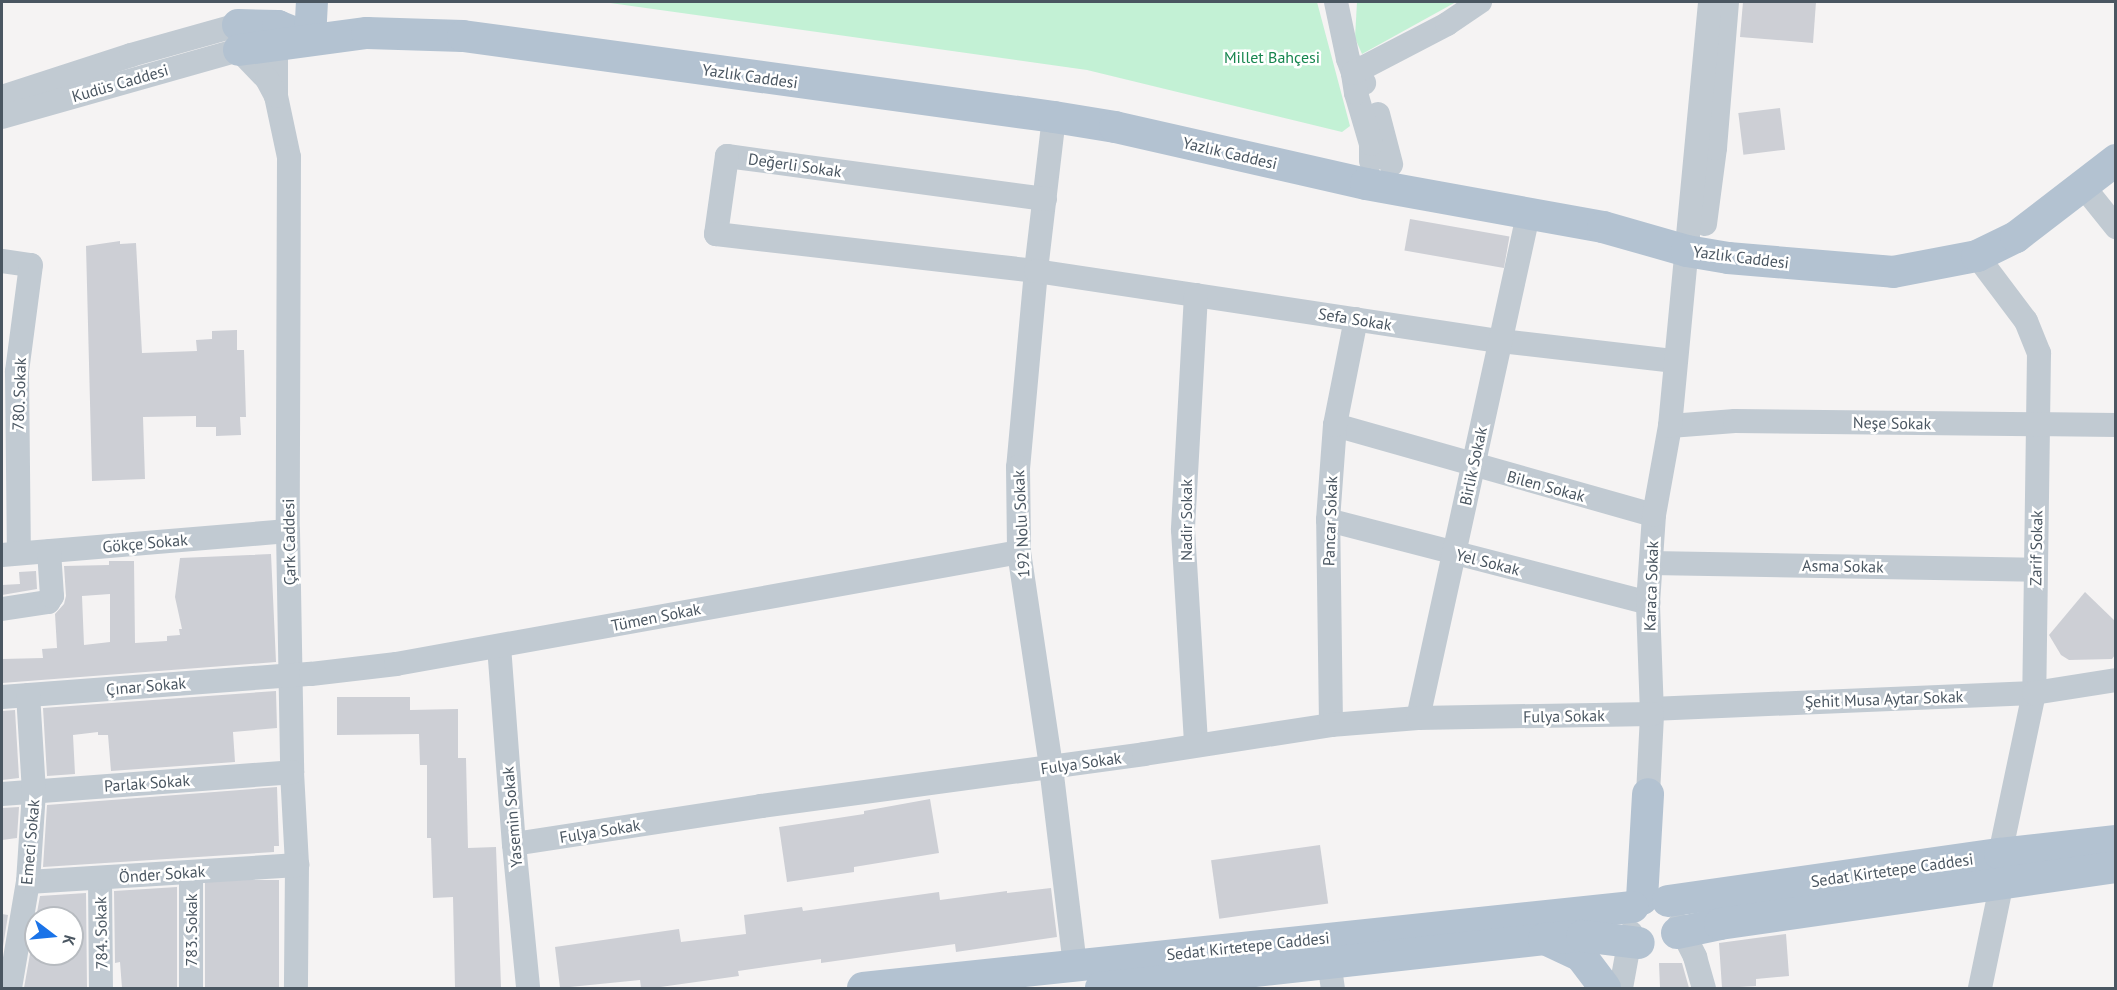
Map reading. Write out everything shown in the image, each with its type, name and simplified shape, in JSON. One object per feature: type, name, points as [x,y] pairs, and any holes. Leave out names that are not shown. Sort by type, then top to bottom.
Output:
[{"type":"main road","points":[[244,26],[279,24],[310,39],[312,2]]},
{"type":"main road","name":"Yazlık Caddesi","points":[[310,39],[367,33],[463,36],[1054,117],[1115,127],[1366,184],[1603,227],[1694,252],[1728,258],[1893,272],[1977,256],[2016,237],[2115,160]]},
{"type":"main road","points":[[1648,794],[1654,921]]},
{"type":"main road","name":"Sedat Kirtetepe Caddesi","points":[[862,988],[1075,964],[1654,921],[1720,924],[2001,868],[2115,841]]},
{"type":"main road","name":"Sedat Kirtetepe Caddesi","points":[[2001,868],[2115,867]]},
{"type":"main road","name":"Sedat Kirtetepe Caddesi","points":[[1101,988],[1331,975],[1544,939],[1582,936],[1654,921]]},
{"type":"main road","points":[[1544,939],[1581,956],[1605,988]]},
{"type":"street","points":[[1336,2],[1353,73],[1370,90],[1386,139],[1381,162]]},
{"type":"street","points":[[1353,73],[1447,24],[1480,2]]},
{"type":"street","points":[[1694,252],[1710,2]]},
{"type":"street","points":[[1694,252],[1715,148],[1727,2]]},
{"type":"street","points":[[276,96],[279,24]]},
{"type":"street","points":[[244,26],[276,96]]},
{"type":"street","name":"Kudüs Caddesi","points":[[2,97],[131,55],[244,26]]},
{"type":"street","name":"Kudüs Caddesi","points":[[2,117],[244,26]]},
{"type":"street","name":"Çark Caddesi","points":[[276,96],[289,157],[288,531],[292,772],[297,865],[296,988]]},
{"type":"street","name":"192 Nolu Sokak","points":[[1054,117],[1036,271],[1018,467],[1019,552],[1051,767],[1075,964]]},
{"type":"street","name":"Değerli Sokak","points":[[1036,271],[716,234],[726,156],[1045,199]]},
{"type":"street","points":[[2083,186],[2115,227]]},
{"type":"street","name":"Birlik Sokak","points":[[1418,718],[1528,215]]},
{"type":"street","name":"Karaca Sokak","points":[[1648,794],[1652,712],[1648,603],[1654,515],[1670,426],[1674,371],[1694,252]]},
{"type":"street","name":"Zarif Sokak","points":[[1977,256],[2026,321],[2038,353],[2034,693],[1980,988]]},
{"type":"street","name":"780. Sokak","points":[[2,261],[31,266],[9,371],[10,554]]},
{"type":"street","name":"Sefa Sokak","points":[[1036,271],[1501,341],[1674,371]]},
{"type":"street","name":"Nadir Sokak","points":[[1196,295],[1184,530],[1196,746]]},
{"type":"street","name":"Pancar Sokak","points":[[1331,725],[1328,520],[1335,425],[1356,319]]},
{"type":"street","name":"Neşe Sokak","points":[[1670,426],[1735,421],[2115,425]]},
{"type":"street","name":"Bilen Sokak","points":[[1335,425],[1654,515]]},
{"type":"street","name":"Yel Sokak","points":[[1328,520],[1648,603]]},
{"type":"street","name":"Gökçe Sokak","points":[[10,554],[288,531]]},
{"type":"street","points":[[2,609],[48,602],[52,596],[50,551]]},
{"type":"street","name":"Tümen Sokak","points":[[291,674],[396,664],[1019,552]]},
{"type":"street","name":"Asma Sokak","points":[[1651,563],[2035,570]]},
{"type":"street","name":"Yasemin Sokak","points":[[499,646],[528,988]]},
{"type":"street","name":"Çınar Sokak","points":[[2,697],[291,674]]},
{"type":"street","name":"Şehit Musa Aytar Sokak","points":[[1652,712],[2034,693],[2115,680]]},
{"type":"street","name":"Emeci Sokak","points":[[10,988],[28,882],[34,792],[28,695]]},
{"type":"street","name":"Fulya Sokak","points":[[514,844],[760,806],[1051,767],[1331,725],[1418,718],[1652,712]]},
{"type":"street","name":"Parlak Sokak","points":[[2,794],[292,772]]},
{"type":"street","name":"Önder Sokak","points":[[28,882],[297,865]]},
{"type":"street","name":"783. Sokak","points":[[191,872],[191,988]]},
{"type":"street","name":"784. Sokak","points":[[100,878],[101,988]]},
{"type":"street","points":[[1621,988],[1654,921],[1695,957],[1704,988]]},
{"type":"green space","name":"Millet Bahçesi","points":[[603,2],[1317,2],[1350,126],[1342,132],[1087,70]]},
{"type":"green space","points":[[1357,2],[1456,2],[1362,54],[1355,38]]},
{"type":"building","points":[[1743,2],[1816,2],[1813,43],[1740,37]]},
{"type":"building","points":[[1780,108],[1785,150],[1743,155],[1738,113]]},
{"type":"building","points":[[1410,219],[1509,237],[1504,268],[1404,251]]},
{"type":"building","points":[[120,241],[120,244],[136,243],[142,353],[197,351],[196,340],[212,339],[212,331],[237,330],[237,350],[244,350],[246,417],[240,417],[241,435],[216,436],[216,427],[196,427],[196,416],[143,417],[145,479],[92,481],[86,246]]},
{"type":"building","points":[[271,554],[276,662],[2,683],[2,659],[43,658],[42,649],[57,648],[55,614],[64,604],[66,596],[64,566],[109,565],[109,561],[134,561],[135,643],[167,641],[167,636],[180,635],[179,629],[182,629],[175,597],[180,558]],"holes":[[[110,594],[110,642],[84,645],[82,596]]]},
{"type":"building","points":[[36,571],[37,589],[2,595],[2,585],[20,584],[19,572]]},
{"type":"building","points":[[2085,592],[2115,621],[2115,655],[2112,659],[2069,660],[2061,655],[2049,635]]},
{"type":"building","points":[[276,691],[277,728],[233,732],[235,762],[111,771],[108,735],[98,735],[98,732],[73,735],[75,774],[47,776],[43,708]]},
{"type":"building","points":[[337,697],[410,697],[410,710],[458,709],[458,758],[466,758],[468,848],[496,847],[501,987],[455,988],[453,897],[433,898],[431,838],[427,838],[427,765],[420,765],[419,734],[337,735]]},
{"type":"building","points":[[15,710],[19,778],[2,780],[2,711]]},
{"type":"building","points":[[277,787],[279,846],[274,846],[274,852],[43,867],[47,805]]},
{"type":"building","points":[[930,799],[939,853],[854,867],[854,872],[787,882],[779,827],[864,814],[864,811]]},
{"type":"building","points":[[19,807],[17,838],[2,840],[2,808]]},
{"type":"building","points":[[1320,845],[1328,903],[1219,919],[1211,860]]},
{"type":"building","points":[[205,880],[279,880],[279,988],[205,988]]},
{"type":"building","points":[[177,887],[177,988],[122,988],[120,962],[115,963],[114,891]]},
{"type":"building","points":[[1051,888],[1057,937],[956,952],[955,944],[821,963],[821,959],[738,971],[739,976],[653,988],[641,988],[640,980],[560,988],[555,947],[679,929],[681,942],[746,934],[744,915],[802,907],[803,911],[939,892],[940,900]]},
{"type":"building","points":[[86,893],[87,988],[24,988],[28,966],[84,966],[84,906],[38,906],[40,896]]},
{"type":"building","points":[[2,914],[8,915],[2,953]]},
{"type":"building","points":[[1786,934],[1789,976],[1756,979],[1756,986],[1722,988],[1719,943]]},
{"type":"building","points":[[1659,963],[1682,963],[1689,988],[1660,988]]}]
